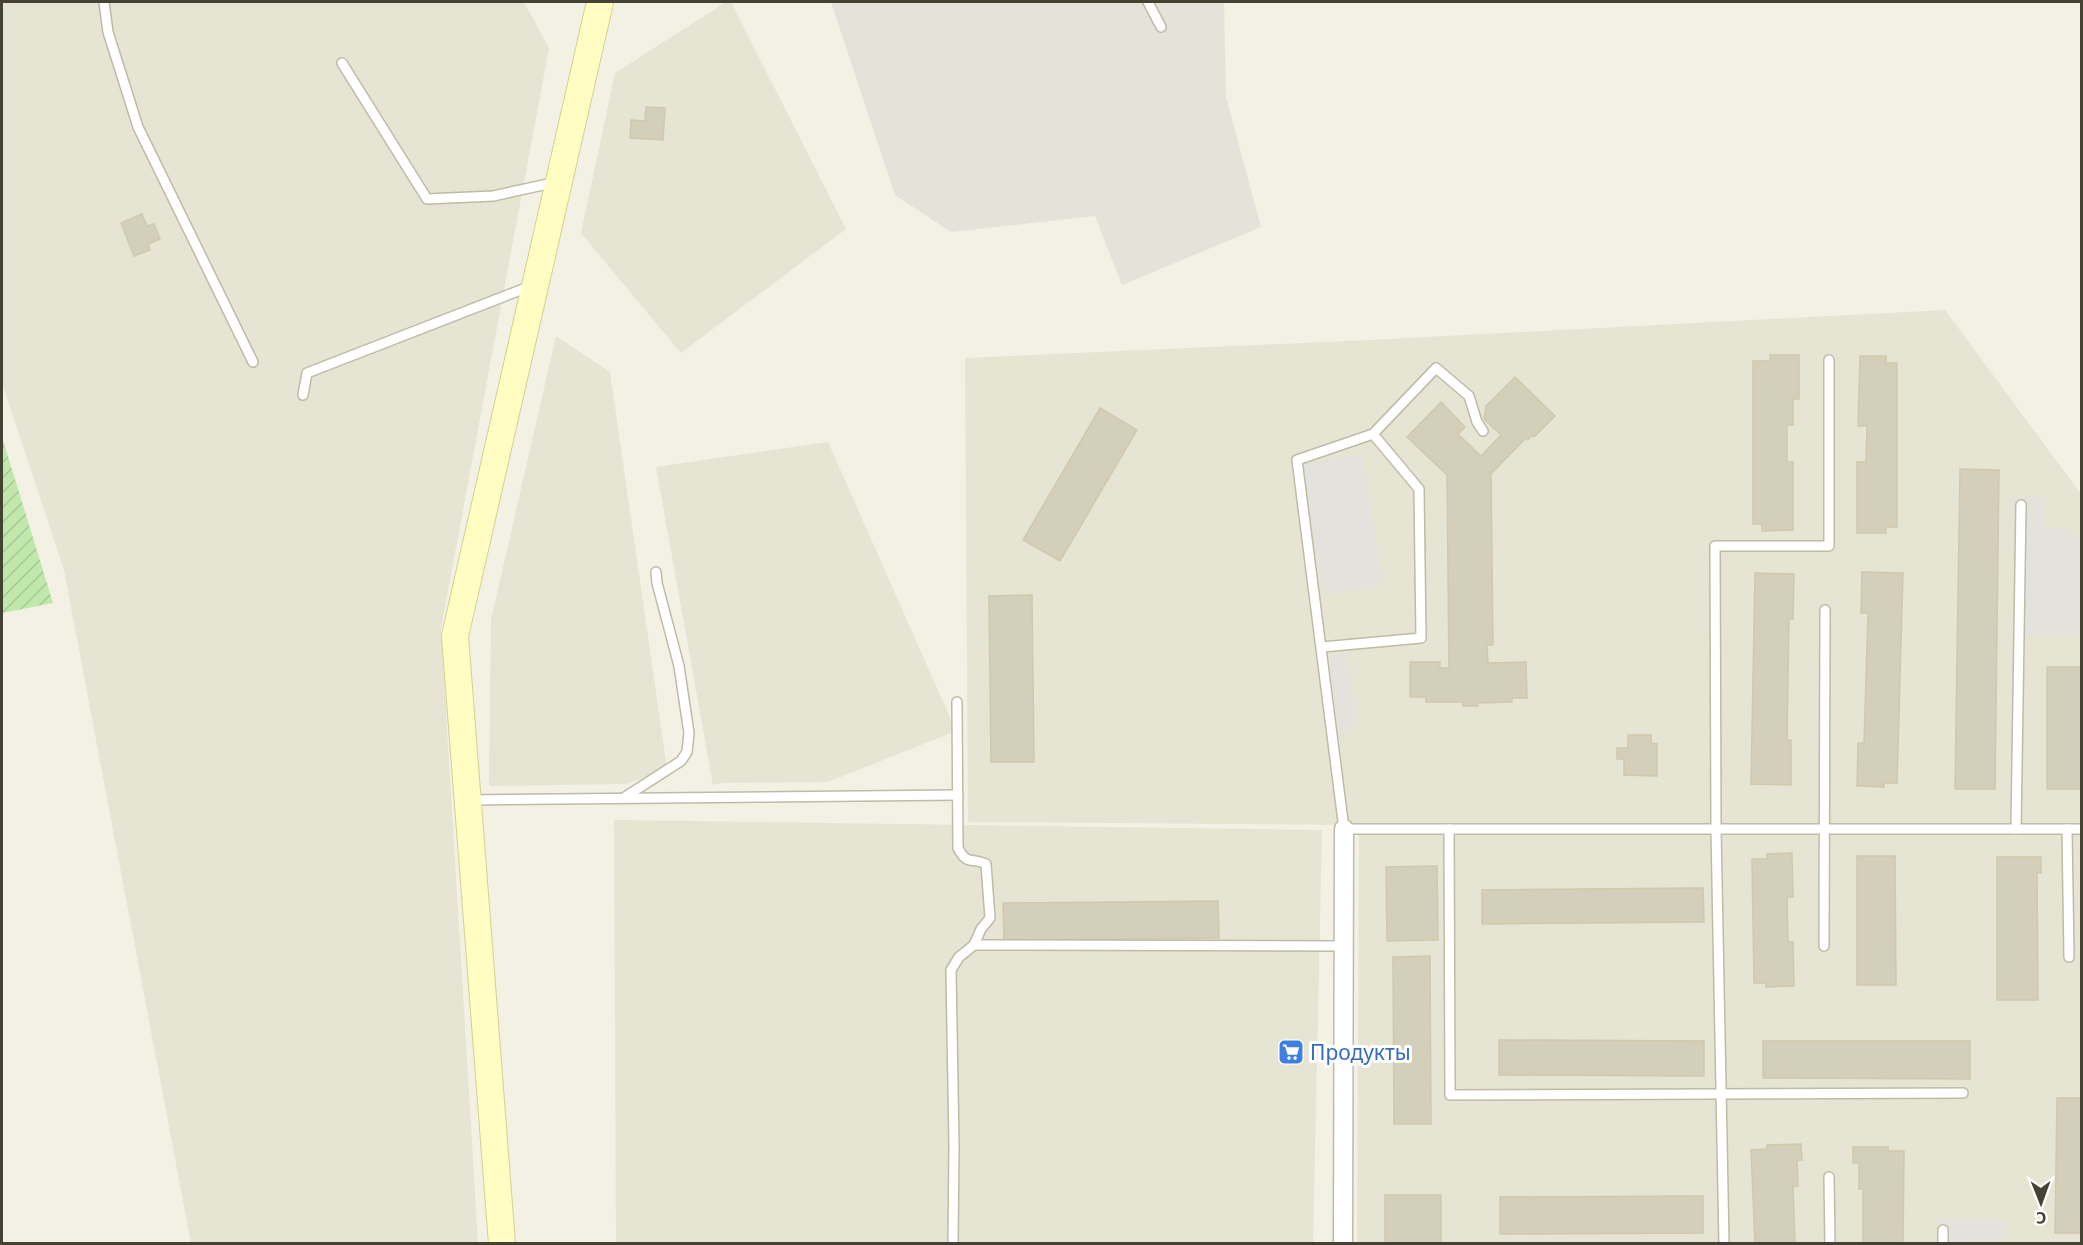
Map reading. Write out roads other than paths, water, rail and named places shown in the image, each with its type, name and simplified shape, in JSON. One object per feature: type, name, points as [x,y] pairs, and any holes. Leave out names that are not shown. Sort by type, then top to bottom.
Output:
[{"type":"street","points":[[502,1244],[455,636],[600,2]]},
{"type":"street","points":[[1343,1244],[1344,829]]},
{"type":"lane","points":[[104,2],[108,32],[138,127],[253,362]]},
{"type":"lane","points":[[1148,2],[1161,27]]},
{"type":"lane","points":[[342,63],[427,200],[494,196],[560,182]]},
{"type":"lane","points":[[303,395],[307,373],[537,284]]},
{"type":"lane","points":[[1724,1244],[1716,829],[1714,546],[1829,546],[1829,360]]},
{"type":"lane","points":[[1484,431],[1477,422],[1469,396],[1436,368],[1373,434],[1297,460],[1344,829],[2082,829]]},
{"type":"lane","points":[[1322,647],[1421,638],[1419,489],[1373,434]]},
{"type":"lane","points":[[2016,829],[2021,505]]},
{"type":"lane","points":[[623,798],[681,761],[687,752],[689,733],[679,666],[656,572]]},
{"type":"lane","points":[[1824,946],[1825,610]]},
{"type":"lane","points":[[953,1244],[951,970],[959,957],[975,945],[981,929],[990,918],[986,864],[980,861],[970,862],[963,857],[958,848],[957,702]]},
{"type":"lane","points":[[469,800],[958,795]]},
{"type":"lane","points":[[1449,829],[1450,1095],[1963,1093]]},
{"type":"lane","points":[[2067,829],[2069,957]]},
{"type":"lane","points":[[975,945],[1344,945]]},
{"type":"lane","points":[[1829,1176],[1830,1244]]},
{"type":"lane","points":[[1943,1230],[1943,1244]]},
{"type":"place","name":"Продукты","points":[[1291,1052]]}]
